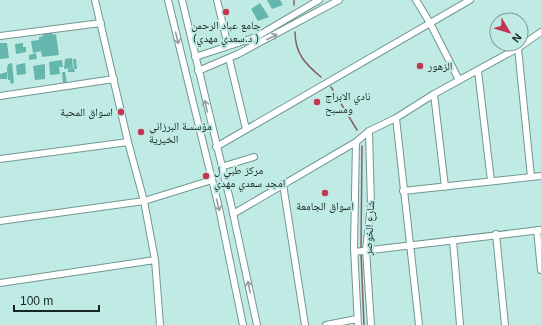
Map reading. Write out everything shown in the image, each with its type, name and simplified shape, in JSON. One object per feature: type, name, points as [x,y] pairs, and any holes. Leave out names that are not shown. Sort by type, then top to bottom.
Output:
[{"type":"street","points":[[95,0],[128,142],[144,201],[155,260],[160,325]]},
{"type":"street","points":[[168,0],[212,180],[243,325]]},
{"type":"street","points":[[182,0],[233,214],[257,325]]},
{"type":"street","points":[[217,0],[228,46]]},
{"type":"street","points":[[195,57],[256,37],[319,0]]},
{"type":"street","points":[[198,71],[229,58],[306,19],[339,0]]},
{"type":"street","points":[[416,0],[430,23],[459,80]]},
{"type":"street","points":[[216,147],[470,0]]},
{"type":"street","points":[[0,36],[101,23]]},
{"type":"street","points":[[529,40],[541,32]]},
{"type":"street","points":[[233,214],[356,142],[370,131],[396,118],[434,94],[511,52]]},
{"type":"street","points":[[518,52],[531,177]]},
{"type":"street","points":[[229,58],[246,129]]},
{"type":"street","points":[[478,71],[491,181]]},
{"type":"street","points":[[0,96],[114,79]]},
{"type":"street","points":[[434,94],[445,186]]},
{"type":"street","points":[[396,118],[419,325]]},
{"type":"street","name":"شارع الخوصر","points":[[370,131],[371,205],[366,250],[371,325]]},
{"type":"street","points":[[0,159],[128,142]]},
{"type":"street","points":[[326,325],[357,322],[354,252],[356,142]]},
{"type":"street","points":[[221,167],[254,157]]},
{"type":"street","points":[[403,191],[541,176]]},
{"type":"street","points":[[0,221],[144,201],[212,180]]},
{"type":"street","points":[[283,184],[306,325]]},
{"type":"street","points":[[354,252],[410,244],[539,230],[541,270]]},
{"type":"street","points":[[496,234],[505,325]]},
{"type":"street","points":[[453,240],[460,325]]},
{"type":"street","points":[[0,283],[155,260]]},
{"type":"building","points":[[267,0],[280,0],[283,5],[272,9]]},
{"type":"building","points":[[260,3],[269,17],[258,21],[251,9]]},
{"type":"building","points":[[52,32],[53,35],[56,34],[59,55],[42,57],[41,51],[33,53],[31,41],[39,40],[39,37],[43,36],[43,33]]},
{"type":"building","points":[[0,43],[7,43],[9,58],[0,59]]},
{"type":"building","points":[[23,43],[23,47],[26,47],[26,52],[16,54],[15,44]]},
{"type":"building","points":[[36,53],[37,59],[29,60],[29,55]]},
{"type":"building","points":[[72,58],[73,68],[64,69],[65,59]]},
{"type":"building","points":[[73,59],[76,59],[77,69],[74,69],[75,72],[68,72],[68,69],[74,68]]},
{"type":"building","points":[[62,60],[63,67],[59,67],[60,74],[50,75],[49,62]]},
{"type":"building","points":[[12,63],[14,83],[11,84],[10,80],[8,80],[7,69],[8,64]]},
{"type":"building","points":[[25,63],[26,74],[17,75],[16,65]]},
{"type":"building","points":[[45,64],[45,79],[35,80],[33,66]]},
{"type":"building","points":[[7,72],[7,79],[0,79],[0,74]]},
{"type":"building","points":[[62,72],[65,72],[67,83],[63,84]]},
{"type":"waterway","points":[[294,0],[294,5]]},
{"type":"waterway","points":[[295,32],[295,39],[302,58],[321,77]]},
{"type":"waterway","points":[[331,87],[357,130]]},
{"type":"waterway","points":[[361,249],[362,146]]},
{"type":"waterway","points":[[361,253],[364,325]]},
{"type":"place","name":"جامع عباد الرحمن (د.سعدي مهدي )","points":[[226,12]]},
{"type":"place","name":"الزهور","points":[[420,66]]},
{"type":"place","name":"نادي الابراج ومسبح","points":[[317,102]]},
{"type":"place","name":"اسواق المحبة","points":[[121,112]]},
{"type":"place","name":"مؤسسة البرزاني الخيرية","points":[[141,132]]},
{"type":"place","name":"مركز طبي ل امجد سعدي مهدي","points":[[206,176]]},
{"type":"place","name":"اسواق الجامعة","points":[[325,193]]}]
